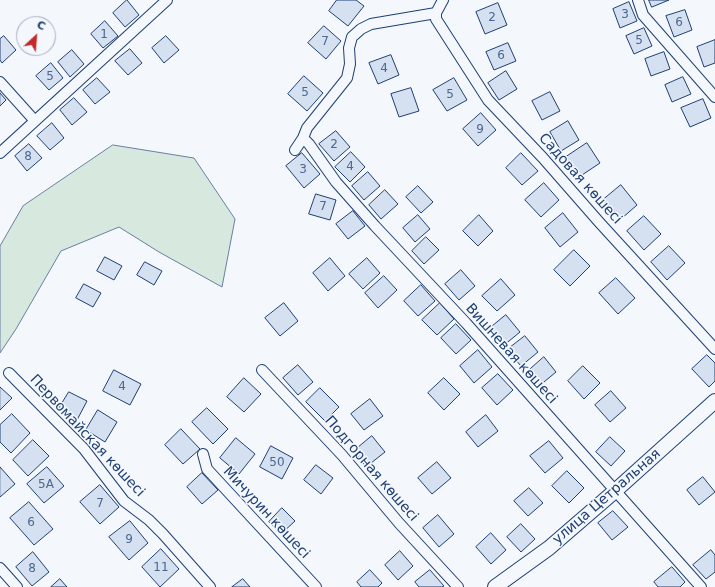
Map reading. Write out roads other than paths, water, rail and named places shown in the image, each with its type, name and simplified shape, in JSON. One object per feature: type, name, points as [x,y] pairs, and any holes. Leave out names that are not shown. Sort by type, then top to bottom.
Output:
[{"type":"street","points":[[0,153],[167,0]]},
{"type":"street","points":[[295,150],[303,138],[307,128],[347,78],[350,64],[349,48],[352,37],[361,29],[371,24],[436,16],[443,0]]},
{"type":"street","points":[[638,0],[644,15],[715,97]]},
{"type":"street","name":"Садовая көшесі","points":[[436,16],[488,100],[543,158],[599,222],[715,349]]},
{"type":"street","points":[[0,82],[35,121]]},
{"type":"street","name":"Вишневая көшесі","points":[[303,138],[309,144],[336,182],[375,226],[466,323],[701,587]]},
{"type":"street","name":"Подгорная көшесі","points":[[262,370],[342,455],[399,523],[458,587]]},
{"type":"street","name":"Первомайская көшесі","points":[[9,373],[84,449],[124,501],[149,520],[163,534],[210,587]]},
{"type":"street","name":"улица Цетральная","points":[[495,587],[549,548],[715,401]]},
{"type":"street","name":"Мичурин көшесі","points":[[203,454],[207,469],[316,587]]},
{"type":"street","points":[[0,568],[17,587]]}]
